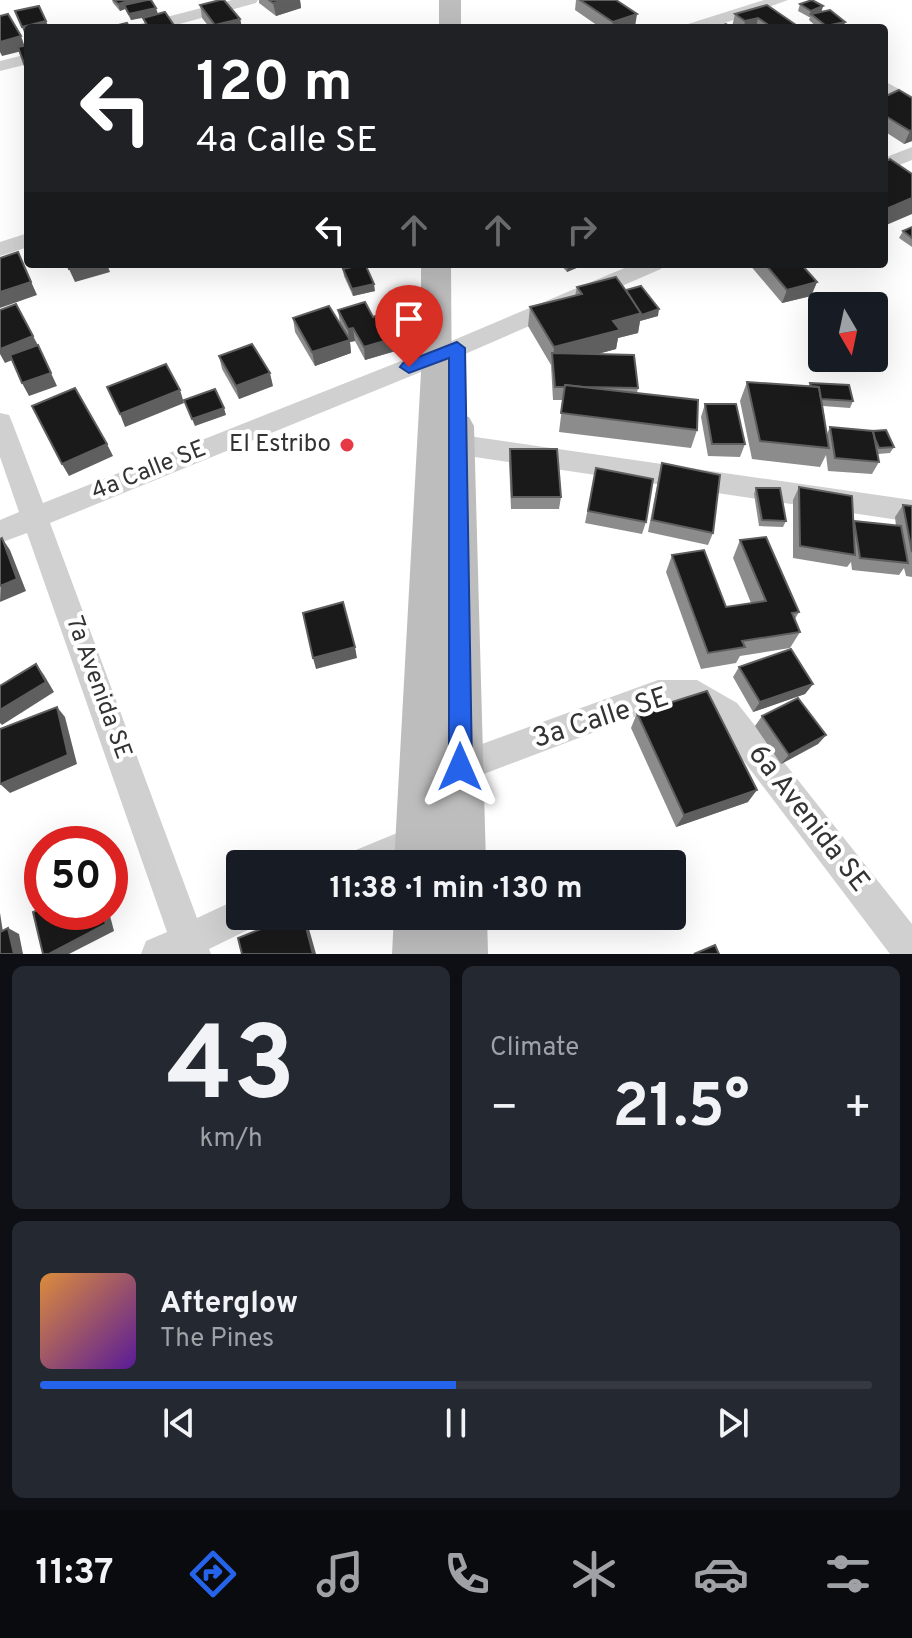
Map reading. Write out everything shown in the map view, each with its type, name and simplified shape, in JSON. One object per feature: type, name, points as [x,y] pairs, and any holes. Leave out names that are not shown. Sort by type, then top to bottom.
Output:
[{"type":"main road","points":[[435,0],[435,24]]},
{"type":"main road","points":[[450,0],[450,24]]},
{"type":"main road","points":[[436,268],[447,352]]},
{"type":"main road","points":[[455,268],[447,352],[446,443],[462,850]]},
{"type":"main road","points":[[418,850],[446,443]]},
{"type":"main road","points":[[417,954],[418,930]]},
{"type":"main road","points":[[463,930],[463,954]]},
{"type":"street","points":[[153,24],[164,17],[250,0]]},
{"type":"street","points":[[704,24],[755,3],[780,0]]},
{"type":"street","points":[[755,3],[782,21]]},
{"type":"street","points":[[0,66],[24,60]]},
{"type":"street","points":[[888,89],[912,104]]},
{"type":"street","points":[[888,163],[912,153]]},
{"type":"street","points":[[0,249],[24,241]]},
{"type":"street","name":"4a Calle SE","points":[[0,532],[447,352],[644,268]]},
{"type":"street","name":"7a Avenida SE","points":[[0,422],[36,517],[180,949]]},
{"type":"street","points":[[446,443],[912,511]]},
{"type":"street","name":"3a Calle SE","points":[[460,767],[658,694],[697,694]]},
{"type":"street","name":"6a Avenida SE","points":[[697,694],[726,713],[912,953]]},
{"type":"street","points":[[180,949],[226,924]]},
{"type":"building","points":[[151,0],[156,8],[129,14],[124,5]]},
{"type":"building","points":[[224,0],[240,19],[214,24],[200,5]]},
{"type":"building","points":[[580,0],[616,0],[637,14],[613,22]]},
{"type":"building","points":[[812,0],[823,6],[811,11],[800,4]]},
{"type":"building","points":[[767,5],[795,24],[767,24],[758,18],[745,21],[735,14]]},
{"type":"building","points":[[39,6],[46,21],[24,24],[22,27],[15,11]]},
{"type":"building","points":[[830,10],[845,22],[824,24],[811,14]]},
{"type":"building","points":[[165,12],[173,24],[147,24],[143,18]]},
{"type":"building","points":[[8,14],[21,36],[0,42],[0,16]]},
{"type":"building","points":[[24,46],[24,64],[18,47]]},
{"type":"building","points":[[899,90],[912,98],[912,130],[888,117],[888,95]]},
{"type":"building","points":[[888,160],[912,174],[912,198],[888,208]]},
{"type":"building","points":[[912,227],[912,238],[903,231]]},
{"type":"building","points":[[18,252],[31,282],[0,292],[0,258]]},
{"type":"building","points":[[367,268],[374,284],[352,289],[343,269]]},
{"type":"building","points":[[768,268],[805,268],[817,282],[787,290]]},
{"type":"building","points":[[616,277],[642,313],[613,321],[620,330],[554,347],[530,307],[582,294],[577,287]]},
{"type":"building","points":[[641,286],[659,309],[642,315],[626,290]]},
{"type":"building","points":[[365,302],[373,317],[385,313],[398,337],[364,347],[353,328],[348,329],[338,310]]},
{"type":"building","points":[[16,304],[33,336],[0,349],[0,310]]},
{"type":"building","points":[[329,306],[350,340],[312,352],[293,318]]},
{"type":"building","points":[[252,344],[270,373],[236,386],[219,356]]},
{"type":"building","points":[[38,345],[51,373],[22,383],[10,355]]},
{"type":"building","points":[[552,353],[634,355],[638,388],[555,387]]},
{"type":"building","points":[[166,364],[180,390],[120,414],[107,387]]},
{"type":"building","points":[[747,382],[819,387],[829,448],[760,441]]},
{"type":"building","points":[[810,383],[849,385],[853,401],[821,399],[819,387]]},
{"type":"building","points":[[565,385],[698,400],[697,430],[561,413]]},
{"type":"building","points":[[75,388],[107,444],[62,464],[32,406]]},
{"type":"building","points":[[215,389],[224,408],[192,419],[184,400]]},
{"type":"building","points":[[705,404],[736,404],[745,444],[712,444]]},
{"type":"building","points":[[830,427],[873,431],[879,462],[835,458]]},
{"type":"building","points":[[886,430],[894,447],[879,448],[873,431]]},
{"type":"building","points":[[510,449],[557,449],[561,497],[512,497]]},
{"type":"building","points":[[662,463],[720,475],[713,533],[652,520]]},
{"type":"building","points":[[596,468],[653,479],[646,522],[588,511]]},
{"type":"building","points":[[799,487],[852,496],[855,555],[800,546]]},
{"type":"building","points":[[756,488],[780,488],[786,521],[762,520]]},
{"type":"building","points":[[903,505],[912,506],[912,552]]},
{"type":"building","points":[[854,521],[901,526],[908,563],[860,558]]},
{"type":"building","points":[[766,537],[799,612],[792,613],[800,632],[742,641],[745,647],[708,653],[672,555],[704,550],[726,607],[766,601],[740,540]]},
{"type":"building","points":[[0,539],[17,579],[0,586]]},
{"type":"building","points":[[343,602],[355,647],[313,658],[303,613]]},
{"type":"building","points":[[791,649],[813,684],[760,702],[739,667]]},
{"type":"building","points":[[36,664],[46,682],[0,710],[0,686]]},
{"type":"building","points":[[707,691],[757,790],[684,815],[637,713]]},
{"type":"building","points":[[798,698],[826,735],[789,755],[762,716]]},
{"type":"building","points":[[57,707],[68,755],[0,784],[0,729]]},
{"type":"building","points":[[8,928],[14,954],[0,954],[0,932]]},
{"type":"building","points":[[37,930],[95,930],[49,954],[43,954]]},
{"type":"building","points":[[258,930],[307,930],[313,954],[242,954],[238,938]]},
{"type":"building","points":[[715,945],[719,954],[694,954]]},
{"type":"place","name":"El Estribo","points":[[347,445]]},
{"type":"route","points":[[409,367],[457,348],[460,767]]}]
